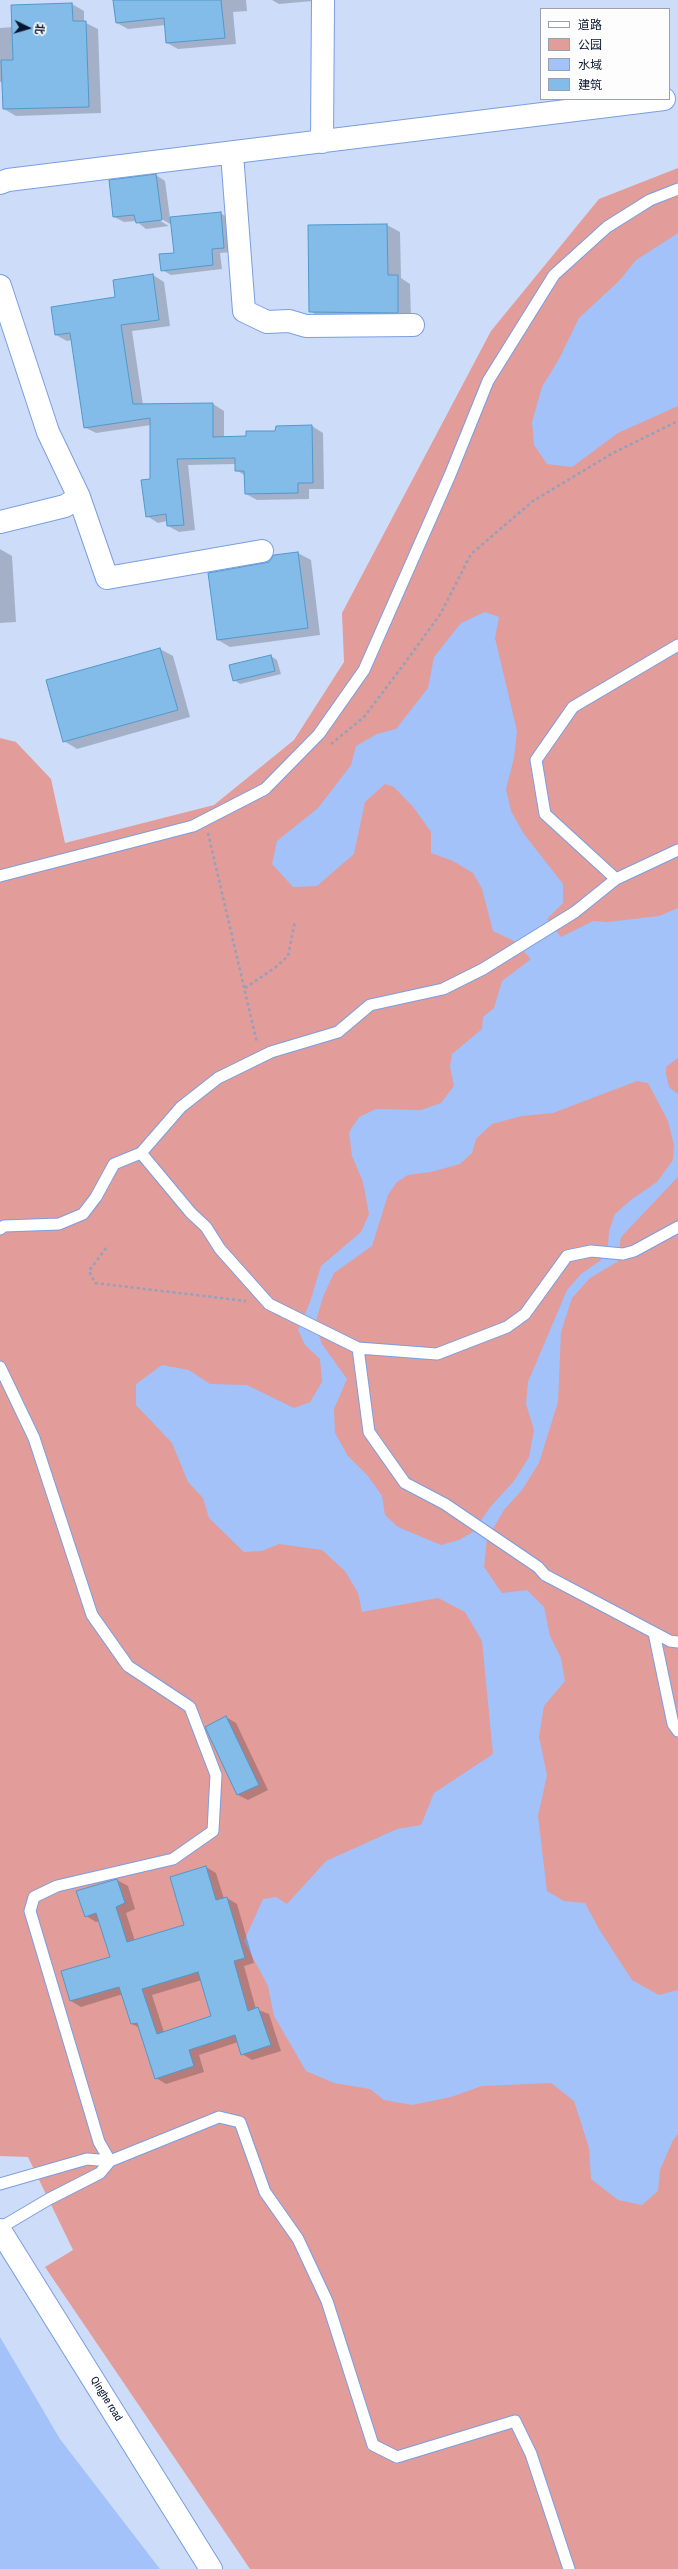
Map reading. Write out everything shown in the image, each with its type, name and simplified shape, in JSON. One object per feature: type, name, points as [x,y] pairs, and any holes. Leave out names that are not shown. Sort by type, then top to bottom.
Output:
[{"type":"street","points":[[322,142],[323,0]]},
{"type":"street","points":[[0,183],[8,180],[232,154],[656,100]]},
{"type":"street","points":[[232,154],[244,312],[267,322],[289,321],[306,326],[413,325]]},
{"type":"street","points":[[0,286],[48,432],[79,497],[107,578],[262,551]]},
{"type":"street","points":[[0,522],[65,506],[79,497]]},
{"type":"street","name":"Qinghe road","points":[[0,2229],[212,2569]]},
{"type":"lane","points":[[0,876],[193,826],[265,789],[319,734],[364,670],[450,475],[488,381],[554,275],[607,227],[650,200],[678,189]]},
{"type":"lane","points":[[616,880],[545,814],[536,760],[573,707],[678,645]]},
{"type":"lane","points":[[0,1229],[4,1226],[59,1224],[83,1214],[96,1198],[114,1164],[141,1153],[187,1102],[218,1078],[261,1057],[338,1032],[370,1005],[443,989],[483,969],[575,912],[616,880],[678,850]]},
{"type":"lane","points":[[141,1153],[191,1213],[206,1227],[220,1250],[269,1304],[358,1348],[437,1354],[507,1327],[525,1314],[567,1256],[591,1251],[623,1254],[634,1251],[678,1227]]},
{"type":"lane","points":[[358,1348],[369,1432],[406,1483],[445,1504],[538,1567],[545,1575],[654,1633],[670,1641],[678,1642]]},
{"type":"lane","points":[[0,1367],[34,1438],[92,1615],[128,1666],[190,1707],[216,1775],[213,1831],[173,1859],[57,1886],[34,1897],[30,1911],[99,2142],[110,2161]]},
{"type":"lane","points":[[654,1633],[673,1724],[678,1731]]},
{"type":"lane","points":[[0,2184],[87,2159],[110,2161],[219,2117],[240,2122],[265,2192],[298,2239],[327,2301],[373,2445],[397,2457],[515,2421],[531,2454],[569,2569]]},
{"type":"lane","points":[[0,2229],[48,2199],[100,2174],[110,2161]]},
{"type":"path","points":[[324,747],[364,717],[441,614],[471,554],[533,501],[613,453],[678,421]]},
{"type":"path","points":[[205,820],[261,1057]]},
{"type":"path","points":[[245,988],[276,967],[288,956],[295,921]]},
{"type":"path","points":[[106,1248],[89,1271],[95,1283],[269,1304]]},
{"type":"green space","points":[[678,168],[678,2569],[250,2569],[45,2267],[73,2250],[28,2157],[0,2156],[0,738],[16,742],[51,779],[65,843],[214,805],[294,740],[344,662],[342,613],[491,331],[599,199]]},
{"type":"water","points":[[678,233],[678,406],[618,433],[572,467],[547,464],[534,445],[532,422],[542,387],[559,359],[579,318],[619,281],[636,260]]},
{"type":"water","points":[[485,612],[499,617],[495,638],[517,731],[514,758],[506,789],[511,811],[524,834],[563,884],[563,903],[547,919],[561,937],[593,921],[607,922],[659,916],[678,908],[678,1058],[666,1067],[666,1074],[669,1087],[678,1094],[678,1177],[621,1237],[617,1262],[590,1278],[572,1298],[561,1332],[558,1402],[539,1463],[522,1490],[504,1510],[487,1539],[484,1567],[502,1593],[527,1590],[544,1607],[550,1636],[561,1658],[565,1681],[544,1706],[539,1737],[547,1775],[538,1816],[547,1891],[564,1901],[585,1903],[599,1929],[632,1980],[659,1995],[678,1990],[678,2134],[673,2140],[660,2170],[658,2191],[642,2205],[618,2200],[591,2179],[589,2148],[574,2101],[551,2083],[482,2086],[451,2097],[412,2105],[384,2100],[370,2089],[334,2083],[306,2071],[274,2016],[268,1986],[244,1941],[263,1899],[276,1897],[287,1904],[326,1861],[397,1829],[421,1825],[434,1793],[493,1754],[482,1641],[465,1612],[438,1598],[362,1612],[358,1593],[345,1571],[322,1550],[279,1544],[262,1551],[244,1552],[209,1518],[203,1498],[188,1482],[172,1443],[136,1405],[136,1384],[162,1365],[189,1370],[210,1384],[247,1385],[294,1408],[310,1402],[322,1382],[320,1359],[305,1345],[298,1330],[310,1302],[321,1266],[361,1232],[369,1214],[363,1182],[352,1156],[349,1132],[359,1117],[376,1109],[421,1110],[441,1103],[454,1086],[450,1067],[452,1054],[482,1029],[483,1017],[494,1008],[502,981],[531,959],[514,941],[493,931],[482,889],[473,873],[453,861],[431,853],[431,832],[414,808],[394,787],[385,784],[365,802],[354,854],[317,886],[293,887],[272,864],[277,841],[318,808],[351,765],[356,746],[377,734],[396,729],[428,688],[434,657],[461,623]],"holes":[[[637,1081],[648,1083],[668,1121],[674,1145],[673,1160],[657,1182],[632,1199],[615,1214],[609,1231],[608,1245],[601,1260],[581,1274],[567,1290],[528,1382],[526,1404],[534,1430],[529,1457],[514,1481],[491,1506],[473,1532],[459,1540],[441,1545],[398,1527],[385,1515],[382,1496],[368,1476],[348,1456],[335,1433],[334,1409],[347,1379],[322,1344],[315,1324],[323,1297],[334,1273],[372,1246],[388,1195],[397,1182],[408,1175],[431,1172],[460,1164],[472,1153],[476,1139],[492,1124],[522,1116],[553,1113]]]},
{"type":"water","points":[[0,2337],[60,2439],[160,2569],[0,2569]]},
{"type":"building","points":[[113,0],[221,0],[225,38],[166,43],[164,18],[116,23]]},
{"type":"building","points":[[72,3],[73,21],[86,21],[89,107],[3,109],[1,60],[13,60],[11,5]]},
{"type":"building","points":[[156,174],[162,220],[136,223],[134,215],[113,217],[109,180]]},
{"type":"building","points":[[221,212],[224,248],[212,249],[213,265],[161,271],[159,254],[174,253],[170,217]]},
{"type":"building","points":[[387,224],[388,275],[398,275],[398,313],[309,312],[308,225]]},
{"type":"building","points":[[153,274],[159,320],[121,325],[133,404],[213,403],[213,437],[246,436],[246,431],[275,431],[276,426],[312,425],[313,483],[298,483],[298,493],[245,494],[244,471],[235,471],[235,458],[177,459],[184,525],[167,526],[166,514],[146,517],[141,480],[150,479],[150,418],[84,428],[70,333],[55,335],[51,307],[115,297],[113,280]]},
{"type":"building","points":[[298,552],[308,628],[217,640],[208,573],[269,562],[274,555]]},
{"type":"building","points":[[160,648],[178,710],[63,742],[46,680]]},
{"type":"building","points":[[271,655],[275,671],[233,681],[229,665]]},
{"type":"building","points":[[226,1716],[259,1785],[237,1795],[205,1727]]},
{"type":"building","points":[[206,1866],[216,1900],[227,1897],[245,1958],[234,1961],[248,2011],[258,2007],[271,2045],[241,2055],[235,2035],[189,2050],[194,2066],[155,2079],[137,2023],[131,2024],[119,1987],[70,2001],[61,1971],[110,1957],[96,1913],[85,1917],[76,1891],[117,1879],[125,1903],[116,1907],[127,1942],[184,1925],[170,1877]],"holes":[[[198,1972],[211,2016],[157,2034],[142,1989]]]}]
